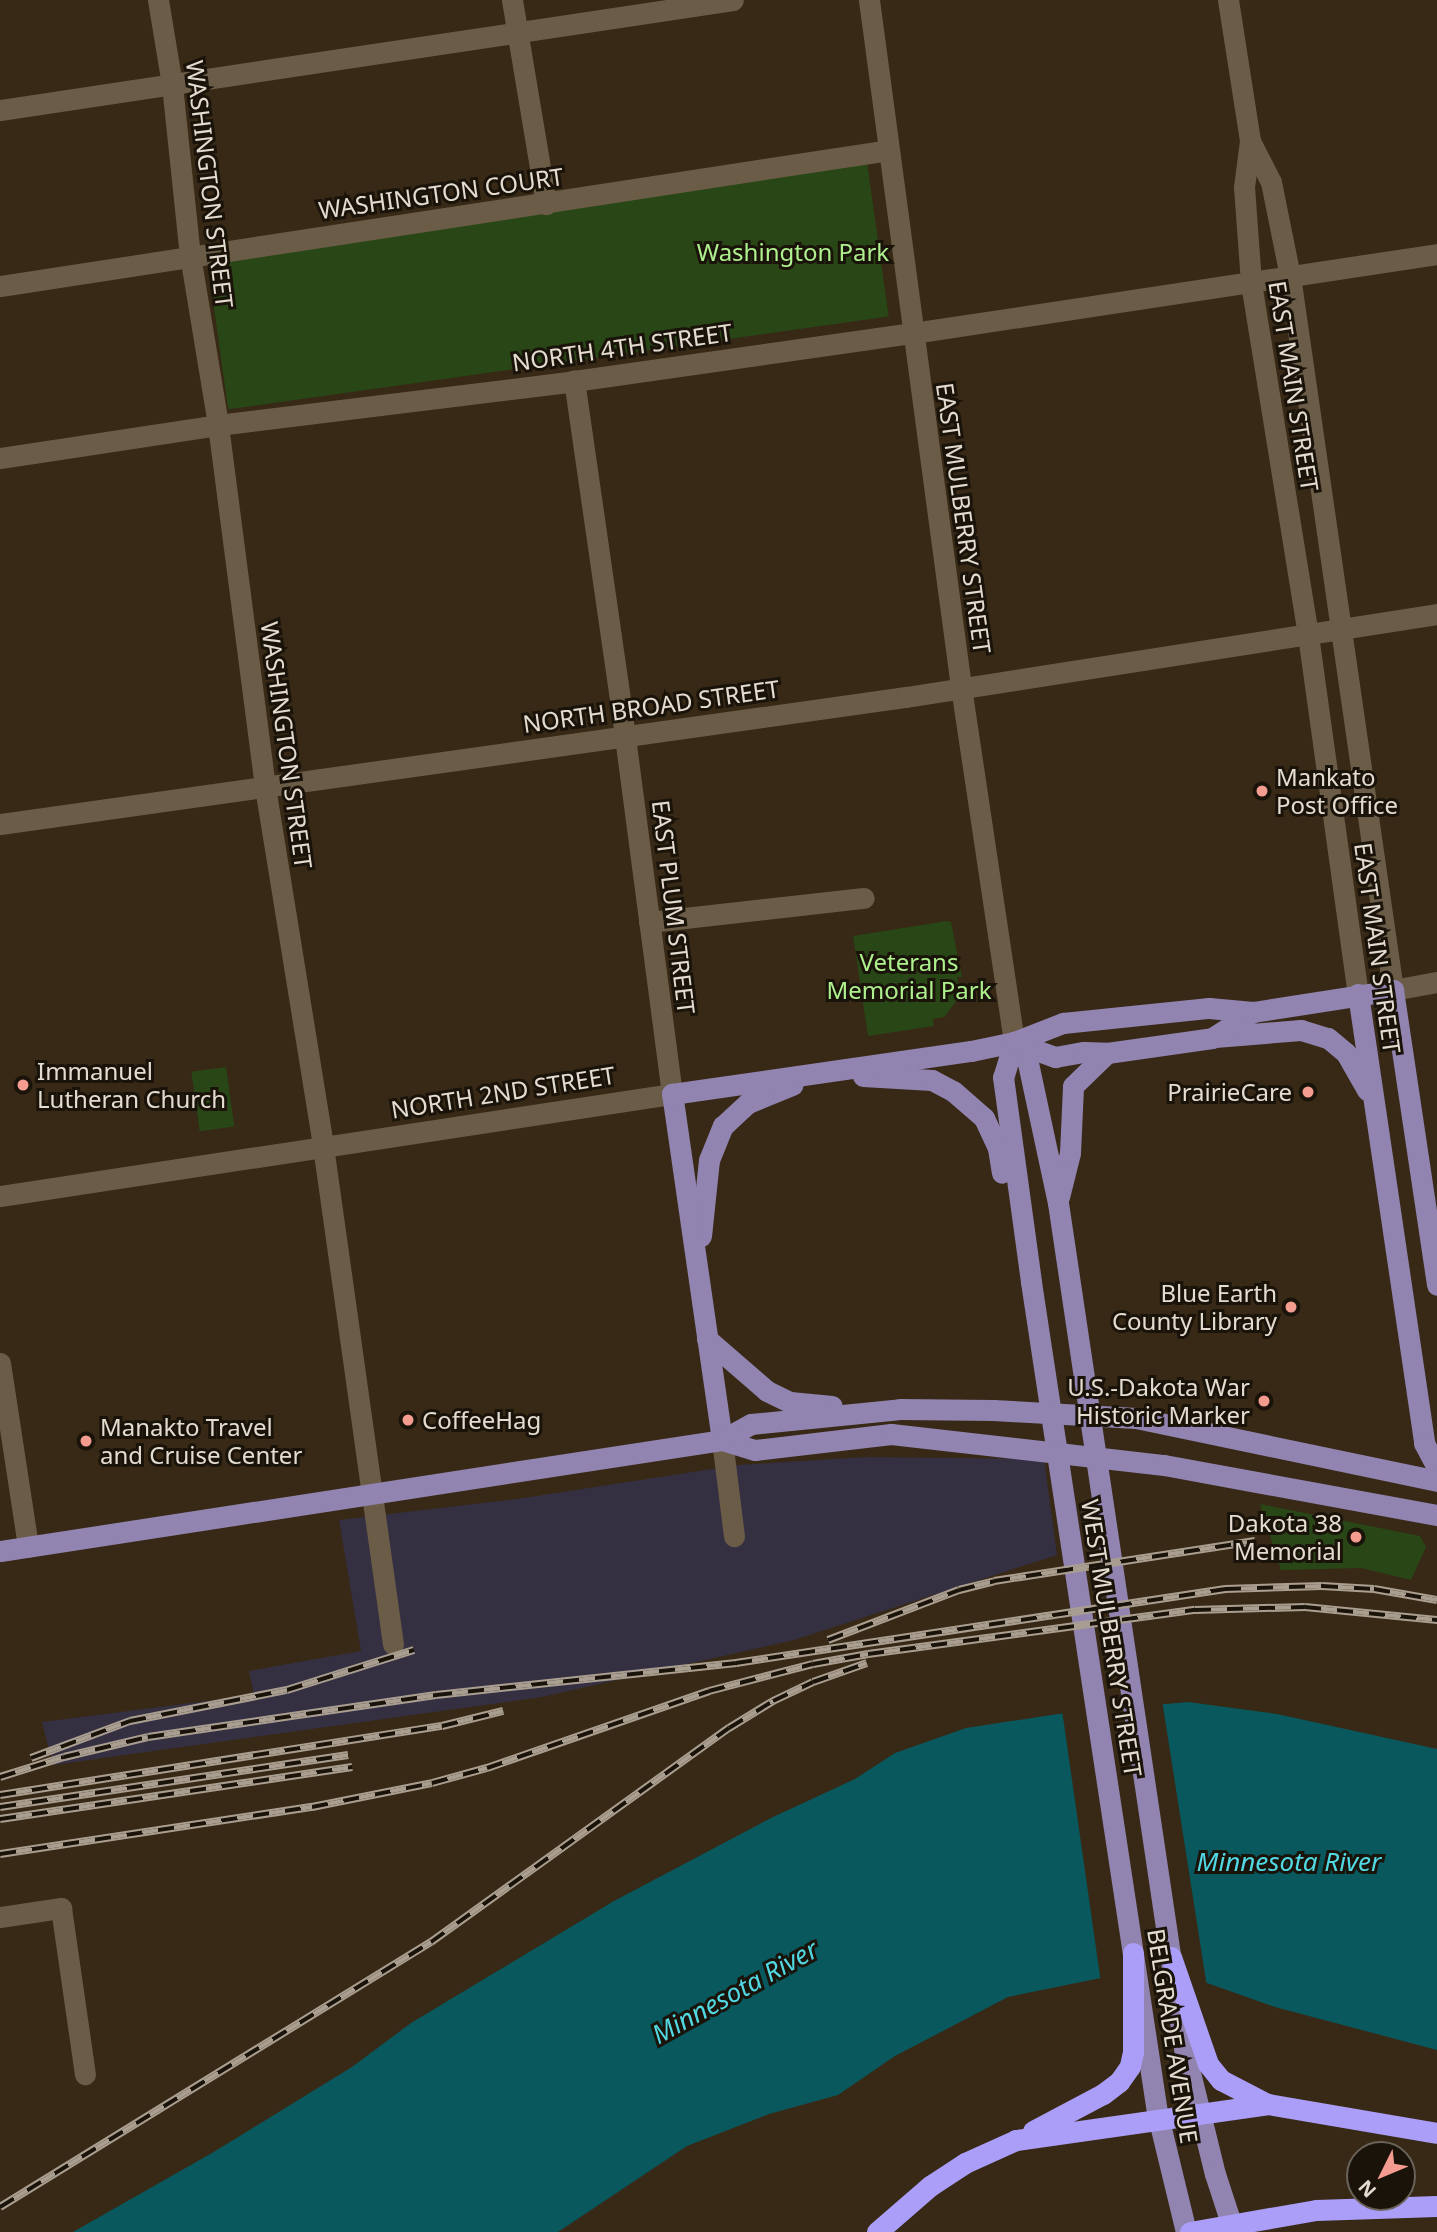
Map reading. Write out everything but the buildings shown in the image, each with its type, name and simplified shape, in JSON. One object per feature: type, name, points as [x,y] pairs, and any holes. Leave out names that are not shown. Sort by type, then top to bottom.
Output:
[{"type":"highway","points":[[877,2232],[947,2175],[1103,2094],[1119,2082],[1141,2051],[1133,1952]]},
{"type":"highway","points":[[1171,1957],[1192,2047],[1221,2080],[1268,2104]]},
{"type":"highway","points":[[1016,2140],[1092,2127],[1158,2122],[1218,2110],[1268,2104],[1437,2133]]},
{"type":"highway","points":[[1188,2232],[1316,2210],[1437,2206]]},
{"type":"main road","name":"NORTH 2ND STREET","points":[[671,1094],[1014,1042],[1063,1023],[1209,1008],[1253,1012],[1393,990]]},
{"type":"main road","name":"EAST MAIN STREET","points":[[1393,990],[1437,1285]]},
{"type":"main road","name":"EAST MAIN STREET","points":[[1358,994],[1424,1443],[1437,1467]]},
{"type":"main road","name":"NORTH 2ND STREET","points":[[1014,1042],[1055,1056],[1084,1052],[1108,1053],[1213,1038],[1253,1012]]},
{"type":"main road","points":[[1213,1038],[1301,1030],[1328,1038],[1346,1054],[1375,1104]]},
{"type":"main road","points":[[1014,1042],[1028,1063],[1058,1203]]},
{"type":"main road","points":[[1014,1042],[1003,1077],[1023,1230]]},
{"type":"main road","points":[[1058,1203],[1069,1153],[1073,1086],[1108,1053]]},
{"type":"main road","points":[[697,1266],[709,1160],[723,1126],[748,1103],[820,1073],[932,1080],[953,1091],[984,1118],[998,1147],[1005,1194],[1023,1230]]},
{"type":"main road","name":"EAST PLUM STREET","points":[[671,1094],[722,1440]]},
{"type":"main road","name":"WEST MULBERRY STREET","points":[[1058,1203],[1060,1233],[1154,1849]]},
{"type":"main road","name":"WEST MULBERRY STREET","points":[[1023,1230],[1117,1847]]},
{"type":"main road","points":[[707,1339],[760,1386],[789,1402],[1136,1418],[1437,1481]]},
{"type":"main road","points":[[0,1551],[372,1496],[722,1440],[751,1424],[900,1409]]},
{"type":"main road","points":[[722,1440],[755,1450],[891,1434],[1164,1465],[1437,1515]]},
{"type":"main road","name":"BELGRADE AVENUE","points":[[1117,1847],[1133,1952]]},
{"type":"main road","name":"BELGRADE AVENUE","points":[[1154,1849],[1171,1957]]},
{"type":"main road","name":"BELGRADE AVENUE","points":[[1192,2047],[1201,2115],[1215,2174],[1234,2232]]},
{"type":"main road","name":"BELGRADE AVENUE","points":[[1141,2051],[1172,2183],[1188,2232]]},
{"type":"street","name":"WASHINGTON STREET","points":[[158,0],[172,85],[190,255],[218,425],[265,787],[323,1146],[393,1644]]},
{"type":"street","points":[[512,0],[546,204]]},
{"type":"street","points":[[0,110],[733,0]]},
{"type":"street","name":"EAST MULBERRY STREET","points":[[869,0],[961,687],[1014,1042]]},
{"type":"street","name":"EAST MAIN STREET","points":[[1228,0],[1250,141],[1244,187],[1251,282],[1308,635],[1358,994]]},
{"type":"street","name":"EAST MAIN STREET","points":[[1250,141],[1270,182],[1290,276],[1393,990]]},
{"type":"street","name":"WASHINGTON COURT","points":[[0,286],[889,150]]},
{"type":"street","name":"NORTH 4TH STREET","points":[[0,458],[218,425],[574,381],[913,333],[1437,254]]},
{"type":"street","name":"EAST PLUM STREET","points":[[574,381],[626,737],[671,1094]]},
{"type":"street","name":"NORTH BROAD STREET","points":[[0,824],[626,737],[1437,614]]},
{"type":"street","points":[[649,922],[864,898]]},
{"type":"street","points":[[1393,990],[1437,982]]},
{"type":"street","name":"NORTH 2ND STREET","points":[[0,1196],[671,1094]]},
{"type":"street","points":[[0,1363],[28,1547]]},
{"type":"street","points":[[722,1440],[734,1536]]},
{"type":"street","points":[[0,1917],[61,1908],[85,2074]]},
{"type":"shaded area","points":[[866,1457],[1044,1459],[1057,1555],[794,1640],[542,1697],[53,1765],[42,1722],[254,1695],[249,1671],[361,1651],[339,1520],[517,1499],[738,1465]]},
{"type":"green space","name":"Washington Park","points":[[867,162],[889,316],[228,409],[206,255]]},
{"type":"green space","name":"Veterans Memorial Park","points":[[951,922],[962,977],[957,977],[961,995],[944,1017],[933,1019],[934,1026],[868,1036],[853,936]]},
{"type":"green space","points":[[226,1067],[234,1126],[200,1131],[191,1072]]},
{"type":"green space","points":[[1260,1504],[1420,1536],[1426,1547],[1411,1580],[1361,1568],[1281,1570]]},
{"type":"water","name":"Minnesota River","points":[[1188,1702],[1277,1714],[1437,1749],[1437,2050],[1275,2007],[1207,1983],[1135,1971],[1008,1997],[895,2056],[838,2095],[769,2114],[687,2146],[558,2232],[73,2232],[212,2153],[352,2067],[411,2023],[614,1901],[773,1817],[855,1779],[895,1753],[966,1728],[1058,1714]]},
{"type":"pier","points":[[1162,1700],[1207,1987],[1135,1975],[1101,1983],[1062,1710]]},
{"type":"railway","points":[[828,1640],[959,1590],[994,1581],[1255,1541]]},
{"type":"railway","points":[[0,1777],[64,1757],[148,1737],[436,1695],[736,1663],[1225,1589],[1322,1586],[1374,1589],[1437,1600]]},
{"type":"railway","points":[[0,1854],[312,1807],[432,1783],[487,1768],[709,1691],[813,1664],[868,1654],[1195,1610],[1305,1607],[1437,1620]]},
{"type":"railway","points":[[31,1758],[130,1721],[287,1690],[414,1650]]},
{"type":"railway","points":[[0,2207],[431,1942],[729,1728],[773,1701],[813,1682],[867,1663]]},
{"type":"railway","points":[[0,1795],[442,1726],[503,1711]]},
{"type":"railway","points":[[0,1807],[348,1755]]},
{"type":"railway","points":[[0,1819],[352,1767]]},
{"type":"place","name":"Mankato Post Office","points":[[1262,791]]},
{"type":"place","name":"Immanuel Lutheran Church","points":[[23,1085]]},
{"type":"place","name":"PrairieCare","points":[[1308,1092]]},
{"type":"place","name":"Blue Earth County Library","points":[[1291,1307]]},
{"type":"place","name":"U.S.-Dakota War Historic Marker","points":[[1264,1401]]},
{"type":"place","name":"CoffeeHag","points":[[408,1420]]},
{"type":"place","name":"Manakto Travel and Cruise Center","points":[[86,1441]]},
{"type":"place","name":"Dakota 38 Memorial","points":[[1356,1537]]}]
